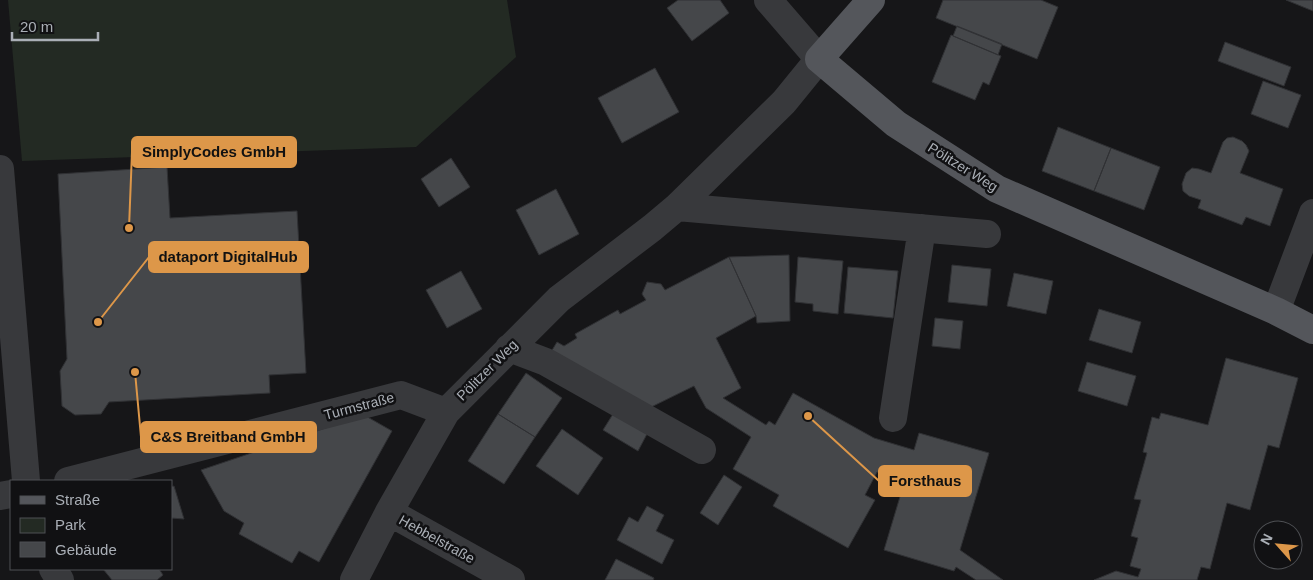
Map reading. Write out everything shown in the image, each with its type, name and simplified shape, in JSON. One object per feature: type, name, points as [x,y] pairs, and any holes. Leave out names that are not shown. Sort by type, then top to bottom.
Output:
[{"type":"main road","points":[[819,59],[871,0]]},
{"type":"main road","name":"Pölitzer Weg","points":[[819,59],[896,124],[997,189],[1276,311],[1313,330]]},
{"type":"street","points":[[768,0],[819,59]]},
{"type":"street","name":"Pölitzer Weg","points":[[354,580],[389,512],[446,412],[558,299],[677,207],[784,102],[819,59]]},
{"type":"street","points":[[0,170],[26,480]]},
{"type":"street","points":[[677,207],[987,234]]},
{"type":"street","points":[[1276,311],[1313,213]]},
{"type":"street","points":[[893,418],[922,228]]},
{"type":"street","points":[[509,348],[546,362],[702,450]]},
{"type":"street","name":"Turmstraße","points":[[72,480],[401,395],[446,412]]},
{"type":"street","name":"Hebbelstraße","points":[[389,512],[511,580]]},
{"type":"green space","points":[[8,0],[507,0],[516,57],[416,147],[22,161]]},
{"type":"building","points":[[678,0],[720,0],[729,13],[692,41],[667,8]]},
{"type":"building","points":[[943,0],[1041,0],[1058,7],[1037,59],[936,18]]},
{"type":"building","points":[[1286,0],[1313,0],[1313,11]]},
{"type":"building","points":[[957,26],[1002,44],[998,55],[953,36]]},
{"type":"building","points":[[951,35],[1001,56],[989,85],[983,82],[975,100],[932,82]]},
{"type":"building","points":[[1225,42],[1291,67],[1284,86],[1218,61]]},
{"type":"building","points":[[655,68],[679,112],[622,143],[598,98]]},
{"type":"building","points":[[1263,81],[1301,95],[1288,128],[1251,114]]},
{"type":"building","points":[[1058,127],[1111,148],[1094,191],[1042,171]]},
{"type":"building","points":[[1233,137],[1242,141],[1249,151],[1240,173],[1283,189],[1270,226],[1246,217],[1242,225],[1198,208],[1201,200],[1189,196],[1183,191],[1182,184],[1186,173],[1192,168],[1211,173],[1223,142],[1227,138]]},
{"type":"building","points":[[1111,148],[1160,167],[1144,210],[1094,191]]},
{"type":"building","points":[[451,158],[470,187],[439,207],[421,179]]},
{"type":"building","points":[[167,167],[170,218],[297,211],[306,373],[269,375],[270,393],[109,402],[101,414],[75,415],[62,406],[60,371],[67,359],[58,174]]},
{"type":"building","points":[[556,189],[579,234],[539,255],[516,210]]},
{"type":"building","points":[[789,255],[790,321],[757,323],[756,316],[729,257]]},
{"type":"building","points":[[729,257],[756,316],[716,338],[741,388],[723,398],[766,425],[769,421],[775,425],[793,393],[874,438],[914,450],[919,433],[989,453],[960,550],[1003,580],[976,580],[956,567],[954,571],[884,550],[905,480],[877,472],[865,495],[875,500],[848,548],[773,506],[779,495],[733,469],[751,437],[706,408],[694,386],[641,412],[548,357],[557,342],[564,346],[577,338],[575,334],[618,310],[620,314],[646,300],[642,294],[647,282],[661,284],[665,290]]},
{"type":"building","points":[[798,257],[843,261],[838,314],[813,311],[813,304],[795,302]]},
{"type":"building","points":[[952,265],[991,269],[987,306],[948,302]]},
{"type":"building","points":[[848,267],[898,271],[893,318],[844,313]]},
{"type":"building","points":[[461,271],[482,309],[447,328],[426,290]]},
{"type":"building","points":[[1014,273],[1053,281],[1046,314],[1007,306]]},
{"type":"building","points":[[1099,309],[1141,322],[1132,353],[1089,340]]},
{"type":"building","points":[[935,318],[963,321],[960,349],[932,346]]},
{"type":"building","points":[[1226,358],[1298,378],[1279,448],[1268,445],[1250,510],[1227,503],[1210,569],[1201,567],[1197,580],[1094,580],[1116,571],[1138,577],[1141,569],[1130,566],[1138,538],[1131,536],[1141,500],[1134,499],[1147,453],[1143,452],[1152,417],[1159,419],[1161,413],[1208,425]]},
{"type":"building","points":[[1087,362],[1136,376],[1127,406],[1078,391]]},
{"type":"building","points":[[526,373],[562,398],[535,437],[498,414]]},
{"type":"building","points":[[498,414],[535,437],[504,484],[468,461]]},
{"type":"building","points":[[613,414],[647,434],[638,451],[603,430]]},
{"type":"building","points":[[364,415],[392,431],[319,562],[299,551],[292,563],[239,534],[244,523],[224,511],[201,470]]},
{"type":"building","points":[[562,429],[603,458],[578,495],[536,466]]},
{"type":"building","points":[[724,475],[742,487],[718,525],[700,513]]},
{"type":"building","points":[[174,486],[184,519],[172,518],[172,487]]},
{"type":"building","points":[[647,506],[664,515],[656,531],[674,540],[662,564],[617,540],[629,517],[638,522]]},
{"type":"building","points":[[616,559],[654,578],[653,580],[605,580]]},
{"type":"building","points":[[104,570],[160,570],[163,575],[157,580],[112,580]]},
{"type":"place","name":"SimplyCodes GmbH","points":[[129,228]]},
{"type":"place","name":"dataport DigitalHub","points":[[98,322]]},
{"type":"place","name":"C&S Breitband GmbH","points":[[135,372]]},
{"type":"place","name":"Forsthaus","points":[[808,416]]}]
